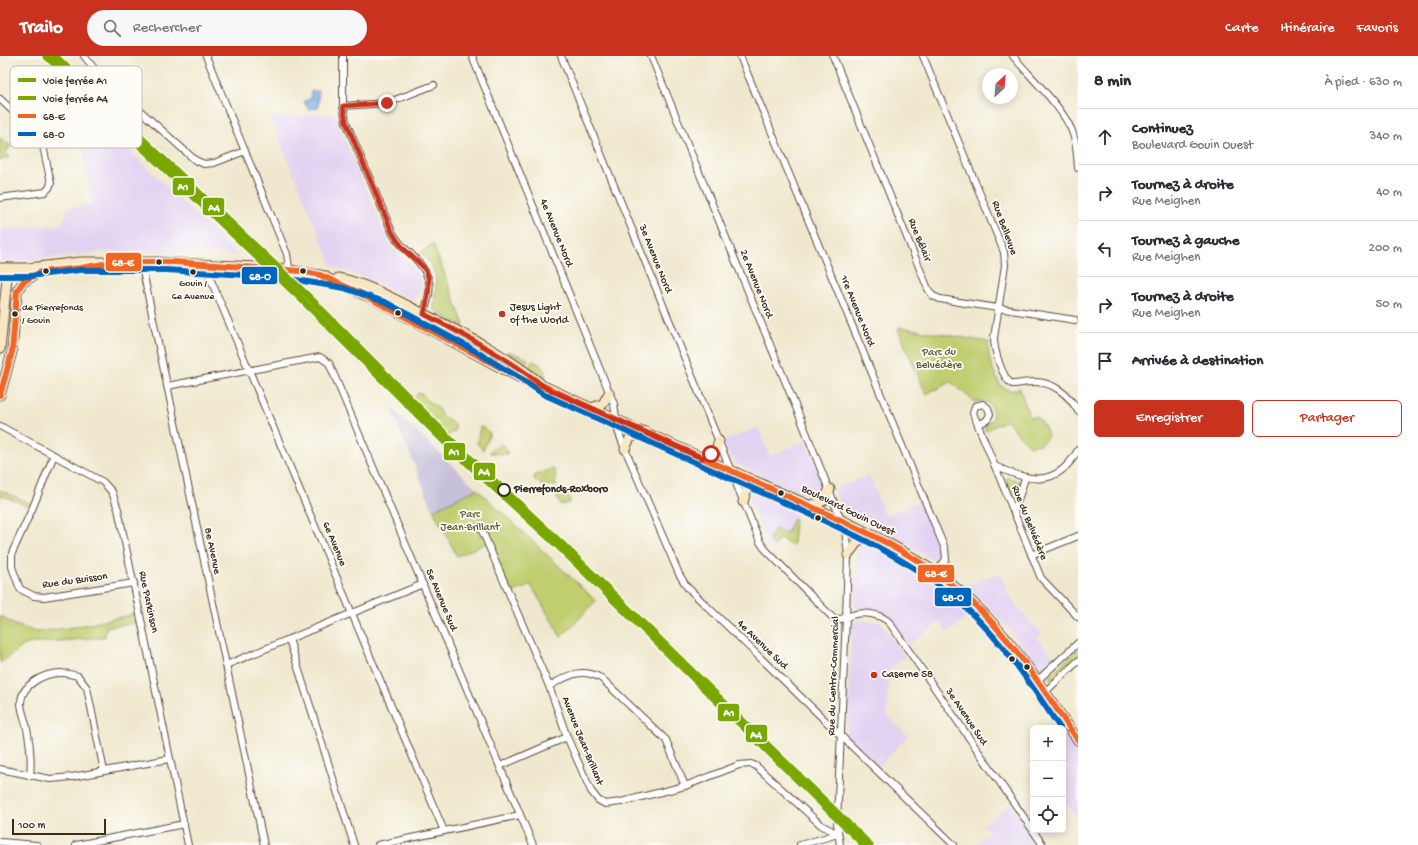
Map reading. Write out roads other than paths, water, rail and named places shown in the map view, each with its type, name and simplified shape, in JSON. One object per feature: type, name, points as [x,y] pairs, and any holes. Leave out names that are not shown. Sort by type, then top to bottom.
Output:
[{"type":"main road","name":"Boulevard Gouin Ouest","points":[[4,271],[80,262],[209,264],[288,269],[364,284],[424,314],[494,352],[527,373],[546,388]]},
{"type":"main road","name":"Boulevard Gouin Ouest","points":[[4,271],[40,272],[81,268],[109,262]]},
{"type":"main road","points":[[0,349],[4,271]]},
{"type":"main road","points":[[0,395],[12,352],[17,290],[23,282],[40,272]]},
{"type":"main road","name":"Boulevard Gouin Ouest","points":[[320,275],[370,298],[524,380],[617,419],[842,520],[884,542],[936,573],[966,597],[988,618],[1013,648],[1078,740]]},
{"type":"main road","points":[[591,408],[605,402],[609,393]]},
{"type":"main road","points":[[625,449],[630,438],[645,432]]},
{"type":"main road","points":[[702,458],[715,452],[719,441]]},
{"type":"main road","points":[[743,502],[747,489],[762,484]]},
{"type":"main road","points":[[809,506],[823,501],[830,489]]},
{"type":"main road","points":[[848,555],[858,541],[873,536]]},
{"type":"street","points":[[84,56],[92,66]]},
{"type":"street","points":[[206,56],[287,254],[288,269]]},
{"type":"street","points":[[343,56],[343,106],[346,122],[392,232],[399,242],[421,263],[428,274],[430,286],[420,325]]},
{"type":"street","name":"4e Avenue Nord","points":[[472,56],[616,409],[617,419]]},
{"type":"street","name":"3e Avenue Nord","points":[[561,56],[730,470]]},
{"type":"street","name":"2e Avenue Nord","points":[[651,56],[842,520]]},
{"type":"street","name":"1re Avenue Nord","points":[[740,56],[945,549],[946,559],[936,573]]},
{"type":"street","name":"Rue Bélair","points":[[833,56],[930,293],[940,299],[1075,320]]},
{"type":"street","name":"Rue Bellevue","points":[[923,56],[1004,252],[1005,265],[994,344],[1005,378],[1012,384],[1034,382],[1050,385],[1066,395],[1078,411]]},
{"type":"street","points":[[1013,56],[1035,78],[1070,127],[1075,139],[1078,168]]},
{"type":"street","points":[[343,106],[387,103],[434,85]]},
{"type":"street","points":[[0,99],[10,108]]},
{"type":"street","points":[[142,112],[195,160],[204,164],[214,163],[245,151]]},
{"type":"street","points":[[0,198],[45,192],[49,188],[50,183],[42,148]]},
{"type":"street","name":"8e Avenue","points":[[142,262],[264,845]]},
{"type":"street","name":"6e Avenue","points":[[209,264],[210,278],[444,831]]},
{"type":"street","name":"5e Avenue Sud","points":[[250,371],[320,357],[329,363],[533,845]]},
{"type":"street","points":[[167,386],[250,371]]},
{"type":"street","name":"4e Avenue Sud","points":[[617,419],[618,431],[625,449],[679,574],[687,587],[954,845]]},
{"type":"street","name":"Rue du Belvédère","points":[[978,425],[1042,581],[1078,617]]},
{"type":"street","name":"Rue Parkinson","points":[[0,426],[103,482],[112,492],[118,509],[134,583],[188,845]]},
{"type":"street","points":[[995,466],[1025,478],[1036,479],[1054,475],[1067,466],[1078,450]]},
{"type":"street","name":"Rue du Buisson","points":[[54,455],[12,553],[12,567],[20,589],[34,596],[44,597],[134,583]]},
{"type":"street","name":"3e Avenue Sud","points":[[730,470],[760,542],[765,549],[833,618],[839,620],[858,614],[876,615],[884,617],[889,622],[1043,845]]},
{"type":"street","points":[[1014,513],[1025,478]]},
{"type":"street","name":"Rue du Centre-Commercial","points":[[840,845],[837,823],[842,738],[848,555],[846,535],[842,520]]},
{"type":"street","name":"Avenue Jean-Brillant","points":[[480,526],[549,686],[567,737],[591,791],[598,800],[605,804],[621,802],[685,786],[739,765],[751,764],[756,766],[821,825],[838,834]]},
{"type":"street","points":[[1031,555],[1078,536]]},
{"type":"street","points":[[226,665],[423,584]]},
{"type":"street","points":[[289,639],[354,845]]},
{"type":"street","points":[[1037,681],[1078,642]]},
{"type":"street","points":[[1045,692],[1078,661]]},
{"type":"street","points":[[549,686],[568,676],[581,672],[594,674],[601,678],[666,740],[685,786]]},
{"type":"street","points":[[30,776],[32,761],[31,746],[21,703],[23,693],[33,682],[49,675],[63,673],[78,676],[87,688],[104,771]]},
{"type":"street","points":[[500,766],[567,737]]},
{"type":"street","points":[[0,769],[50,779],[72,777],[170,759]]},
{"type":"street","points":[[378,845],[520,815]]},
{"type":"street","points":[[76,845],[184,824]]},
{"type":"street","points":[[800,845],[838,834]]},
{"type":"street","points":[[0,842],[37,845]]},
{"type":"water","points":[[311,91],[318,91],[318,108],[308,109],[304,101],[310,99]]},
{"type":"rail line","name":"A1","points":[[46,56],[56,66]]},
{"type":"rail line","name":"A4","points":[[55,56],[66,66]]},
{"type":"rail line","name":"A4","points":[[142,139],[310,298],[458,447],[561,543],[870,845]]},
{"type":"rail line","name":"A1","points":[[142,147],[298,296],[453,450],[558,546],[864,845]]},
{"type":"place","name":"Gouin / 6e Avenue","points":[[193,272]]},
{"type":"place","name":"de Pierrefonds / Gouin","points":[[15,314]]},
{"type":"place","name":"Jesus Light of the World","points":[[502,314]]},
{"type":"place","name":"Pierrefonds-Roxboro","points":[[504,490]]},
{"type":"place","name":"Caserne 58","points":[[874,675]]},
{"type":"park label","name":"Parc du Belvédère","points":[[939,359]]},
{"type":"park label","name":"Parc Jean-Brillant","points":[[470,521]]}]
